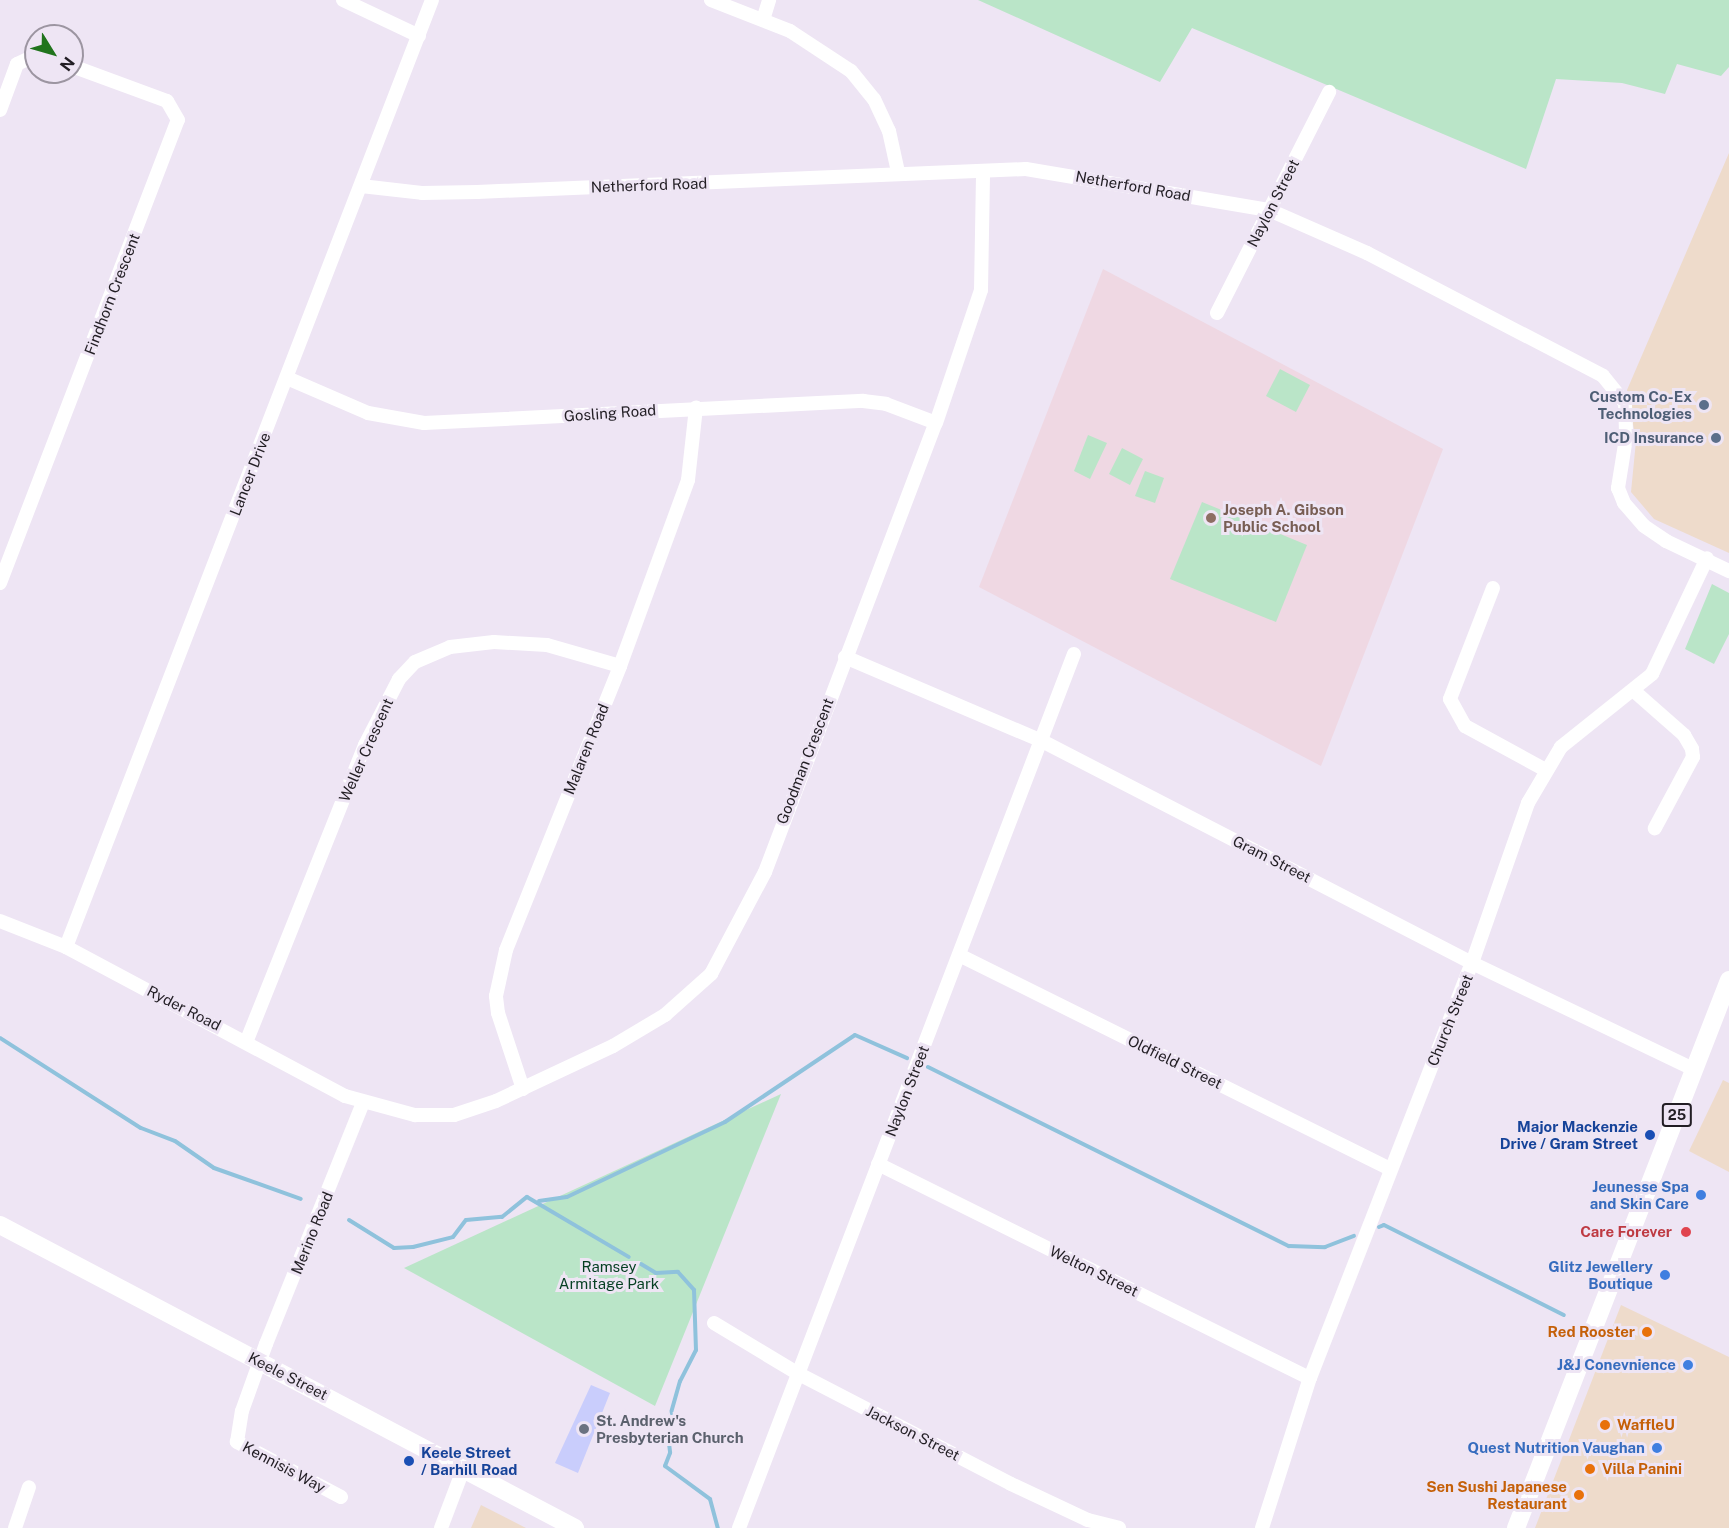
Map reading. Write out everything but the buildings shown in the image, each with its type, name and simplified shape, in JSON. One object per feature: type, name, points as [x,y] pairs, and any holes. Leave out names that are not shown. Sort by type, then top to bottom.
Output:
[{"type":"main road","name":"25","points":[[1516,1528],[1729,980]]},
{"type":"main road","name":"Keele Street","points":[[0,1225],[464,1467],[575,1528]]},
{"type":"street","points":[[343,0],[419,36]]},
{"type":"street","name":"Lancer Drive","points":[[66,947],[432,0]]},
{"type":"street","points":[[711,0],[790,31],[851,71],[874,99],[889,131],[898,172]]},
{"type":"street","points":[[763,20],[769,0]]},
{"type":"street","points":[[0,110],[17,64],[24,61]]},
{"type":"street","name":"Findhorn Crescent","points":[[0,583],[178,120],[167,101],[84,70]]},
{"type":"street","name":"Naylon Street","points":[[1217,313],[1329,92]]},
{"type":"street","name":"Netherford Road","points":[[361,186],[422,193],[477,192],[898,172],[983,172],[1026,169],[1076,175],[1269,210],[1367,253],[1603,376],[1625,403],[1620,498],[1644,526],[1729,571]]},
{"type":"street","name":"Goodman Crescent","points":[[363,1103],[415,1115],[454,1115],[523,1089],[655,1022],[711,974],[765,872],[936,423],[981,290],[983,172]]},
{"type":"street","name":"Gosling Road","points":[[287,378],[368,413],[424,423],[696,407],[863,401],[886,404],[936,423]]},
{"type":"street","name":"Malaren Road","points":[[523,1089],[498,1013],[496,996],[506,950],[620,666],[688,480],[696,407]]},
{"type":"street","name":"Church Street","points":[[1262,1528],[1310,1378],[1472,963],[1544,770],[1580,730],[1634,691],[1652,674],[1668,649],[1707,558]]},
{"type":"street","points":[[1493,588],[1450,699],[1465,726],[1544,770]]},
{"type":"street","name":"Weller Crescent","points":[[248,1040],[366,745],[399,679],[415,662],[450,646],[494,642],[547,645],[620,666]]},
{"type":"street","name":"Naylon Street","points":[[739,1528],[1074,654]]},
{"type":"street","name":"Gram Street","points":[[845,657],[1040,740],[1472,963],[1695,1070]]},
{"type":"street","points":[[1634,691],[1684,735],[1692,749],[1692,757],[1655,828]]},
{"type":"street","name":"Ryder Road","points":[[0,921],[66,947],[248,1040],[363,1103]]},
{"type":"street","name":"Oldfield Street","points":[[959,955],[1391,1169]]},
{"type":"street","name":"Merino Road","points":[[262,1363],[363,1103]]},
{"type":"street","name":"Welton Street","points":[[878,1164],[1310,1378]]},
{"type":"street","name":"Jackson Street","points":[[714,1323],[797,1373],[1011,1484],[1088,1520],[1119,1528]]},
{"type":"street","name":"Kennisis Way","points":[[262,1363],[242,1411],[237,1442],[341,1497]]},
{"type":"street","points":[[441,1528],[464,1467]]},
{"type":"street","points":[[15,1528],[29,1487]]},
{"type":"shaded area","points":[[1729,153],[1729,553],[1654,519],[1631,492],[1636,441],[1627,390]]},
{"type":"shaded area","name":"Joseph A. Gibson Public School","points":[[1103,269],[1443,449],[1321,766],[979,587]]},
{"type":"shaded area","points":[[1723,1080],[1729,1083],[1729,1172],[1689,1151]]},
{"type":"shaded area","points":[[1621,1305],[1729,1357],[1729,1528],[1535,1528]]},
{"type":"shaded area","points":[[481,1505],[526,1528],[471,1528]]},
{"type":"green space","points":[[978,0],[1729,0],[1729,67],[1721,76],[1677,64],[1665,94],[1622,83],[1556,79],[1526,169],[1192,28],[1160,82]]},
{"type":"green space","points":[[1280,369],[1310,385],[1296,412],[1266,396]]},
{"type":"green space","points":[[1088,435],[1107,443],[1090,479],[1074,471]]},
{"type":"green space","points":[[1122,448],[1143,459],[1130,485],[1109,474]]},
{"type":"green space","points":[[1145,471],[1164,478],[1155,503],[1135,496]]},
{"type":"green space","points":[[1202,502],[1307,545],[1276,622],[1170,579]]},
{"type":"green space","points":[[1712,584],[1729,593],[1729,634],[1714,664],[1685,649]]},
{"type":"green space","name":"Ramsey Armitage Park","points":[[781,1094],[655,1406],[404,1268]]},
{"type":"waterway","points":[[539,1201],[567,1197],[725,1122],[855,1035],[907,1058]]},
{"type":"waterway","points":[[0,1038],[141,1128],[175,1141],[214,1168],[301,1199]]},
{"type":"waterway","points":[[928,1067],[1289,1246],[1325,1247],[1354,1236]]},
{"type":"waterway","points":[[349,1220],[394,1248],[413,1247],[453,1237],[466,1220],[502,1217],[527,1197],[629,1257]]},
{"type":"waterway","points":[[1379,1227],[1384,1225],[1564,1315]]},
{"type":"waterway","points":[[641,1264],[656,1273],[678,1272],[694,1290],[696,1350],[680,1381],[667,1427],[670,1453],[665,1466],[710,1499],[718,1528]]},
{"type":"place","name":"Custom Co-Ex Technologies","points":[[1704,405]]},
{"type":"place","name":"ICD Insurance","points":[[1716,438]]},
{"type":"place","name":"Joseph A. Gibson Public School","points":[[1211,518]]},
{"type":"place","name":"Major Mackenzie Drive / Gram Street","points":[[1650,1135]]},
{"type":"place","name":"Jeunesse Spa and Skin Care","points":[[1701,1195]]},
{"type":"place","name":"Care Forever","points":[[1686,1232]]},
{"type":"place","name":"Glitz Jewellery Boutique","points":[[1665,1275]]},
{"type":"place","name":"Red Rooster","points":[[1647,1332]]},
{"type":"place","name":"J&J Conevnience","points":[[1688,1365]]},
{"type":"place","name":"WaffleU","points":[[1605,1425]]},
{"type":"place","name":"St. Andrew's Presbyterian Church","points":[[584,1429]]},
{"type":"place","name":"Quest Nutrition Vaughan","points":[[1657,1448]]},
{"type":"place","name":"Keele Street / Barhill Road","points":[[409,1461]]},
{"type":"place","name":"Villa Panini","points":[[1590,1469]]},
{"type":"place","name":"Sen Sushi Japanese Restaurant","points":[[1579,1495]]}]
